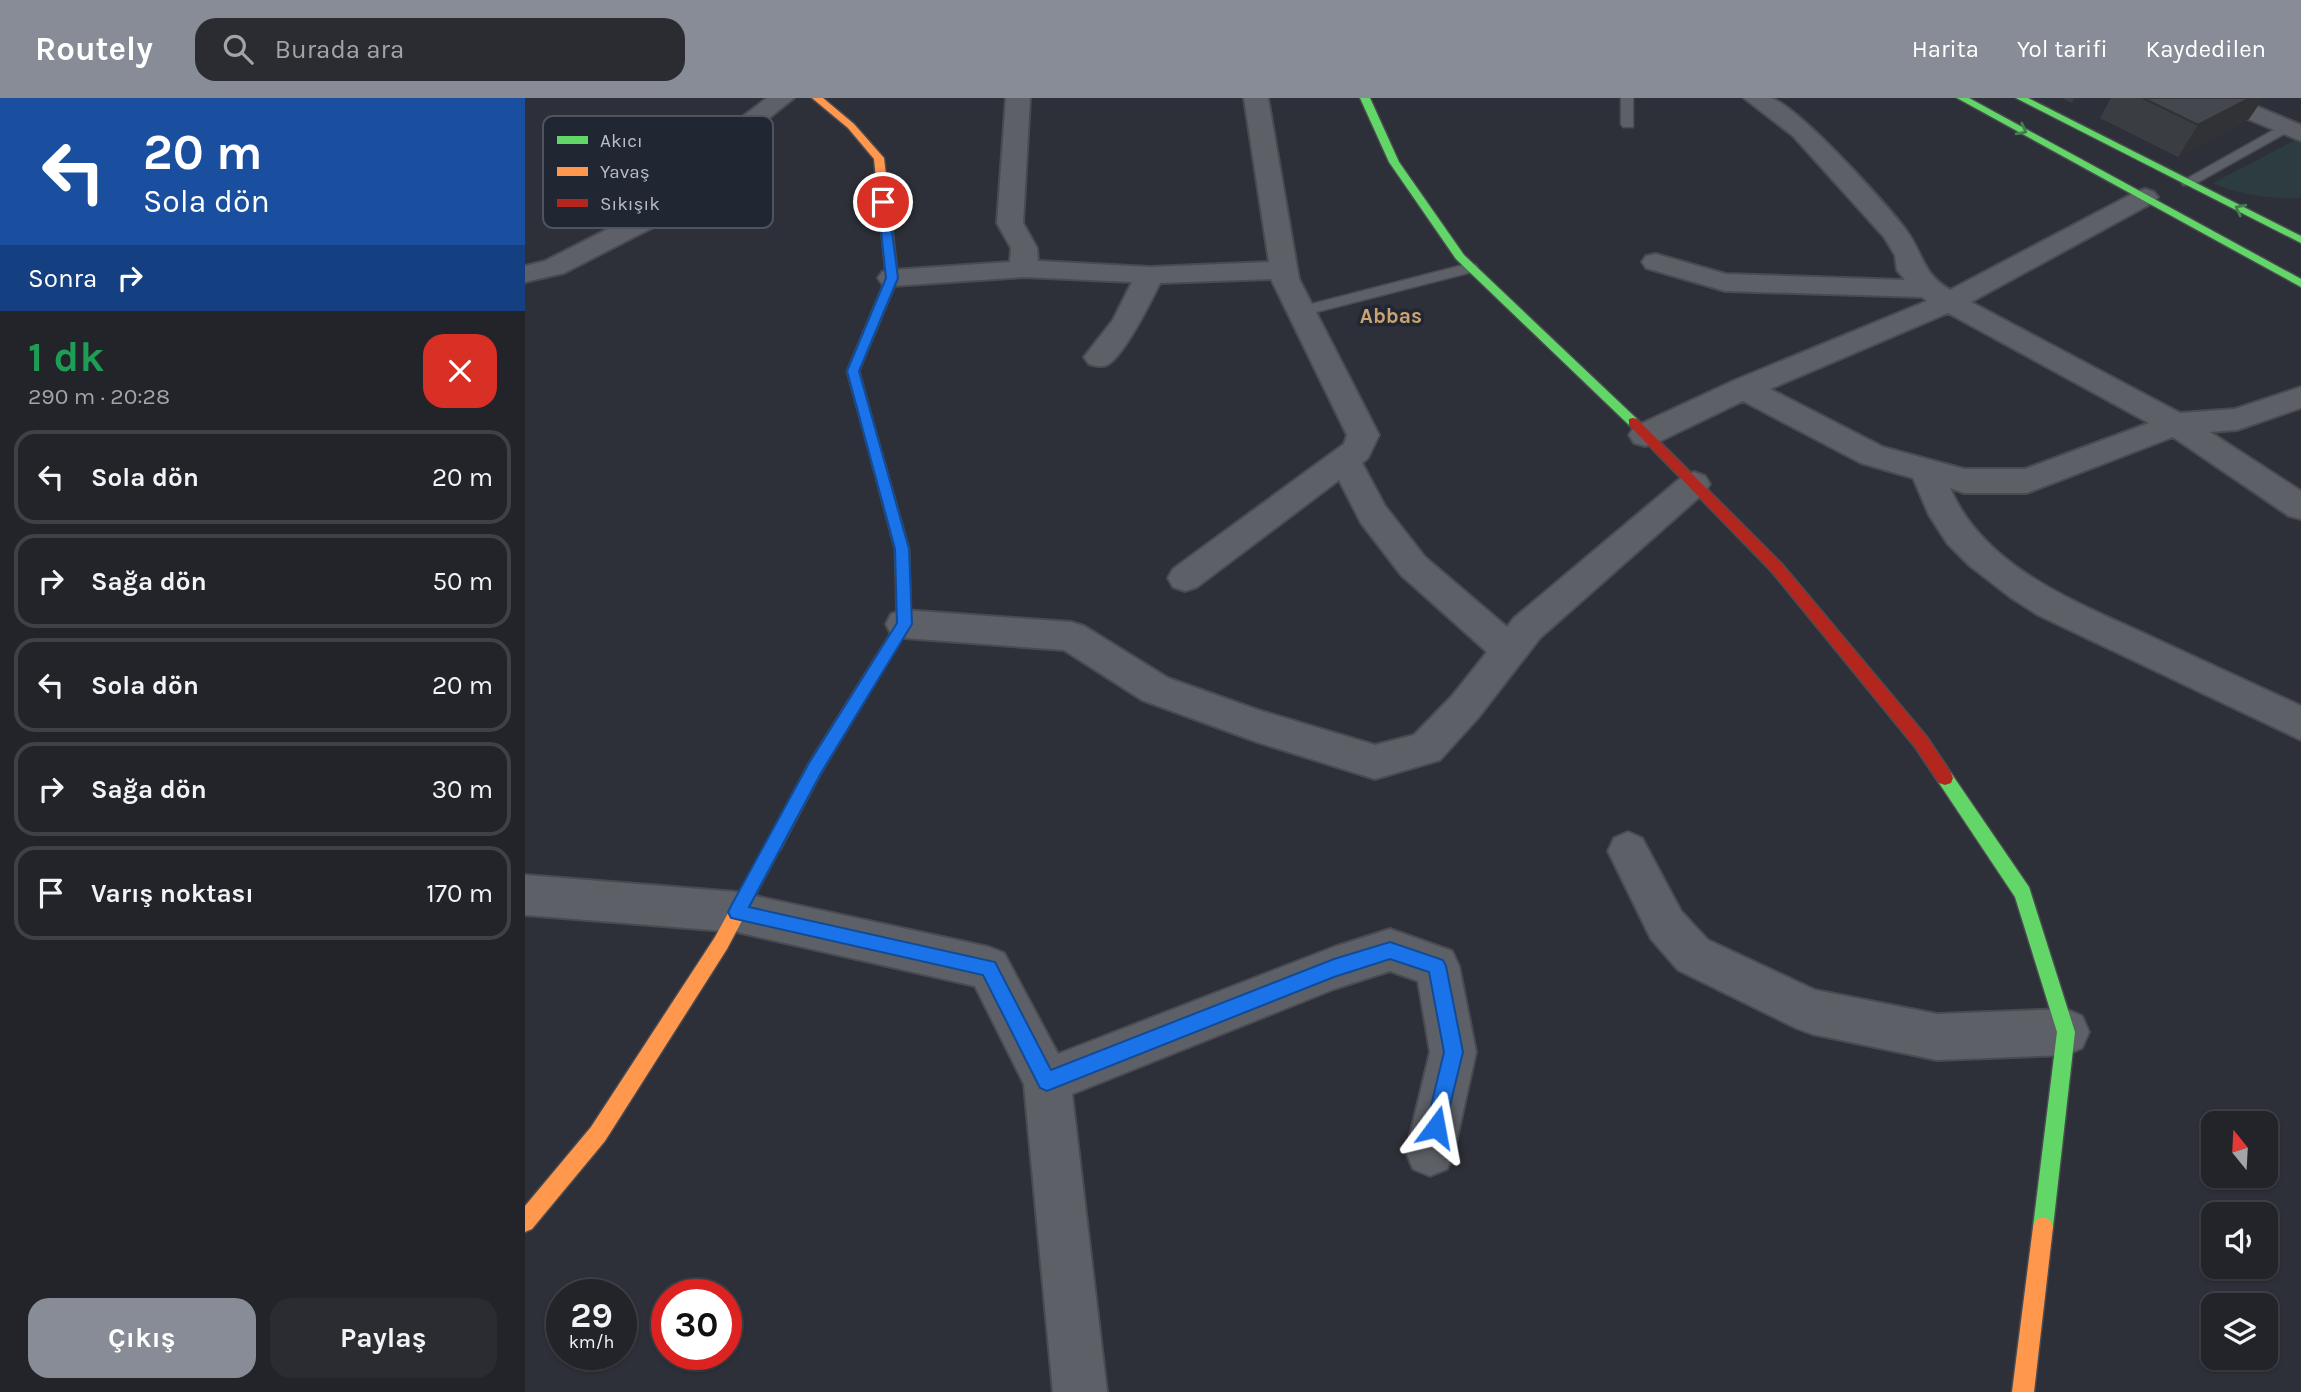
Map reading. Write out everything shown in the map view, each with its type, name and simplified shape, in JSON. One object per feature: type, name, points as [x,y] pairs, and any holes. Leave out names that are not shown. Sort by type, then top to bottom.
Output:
[{"type":"street","points":[[759,116],[782,98]]},
{"type":"street","points":[[525,1222],[598,1135],[737,912],[815,768],[904,624],[902,549],[853,371],[892,278],[879,158],[851,126],[817,98]]},
{"type":"street","points":[[1018,98],[1010,223],[1024,248],[1024,269]]},
{"type":"street","points":[[1185,578],[1357,450],[1363,435],[1285,279],[1256,98]]},
{"type":"street","points":[[1365,98],[1394,162],[1460,257],[1645,435],[1777,568],[1921,742],[2023,893],[2066,1032],[2023,1392]]},
{"type":"street","points":[[1756,98],[1801,131],[1894,232],[1909,255],[1911,270],[1939,295],[2176,424],[2301,507]]},
{"type":"street","points":[[1962,98],[2242,249],[2301,284]]},
{"type":"street","points":[[2021,98],[2301,240]]},
{"type":"street","points":[[2217,98],[2293,131]]},
{"type":"street","points":[[1645,435],[2145,197]]},
{"type":"street","points":[[2242,249],[2279,228],[2301,222]]},
{"type":"street","points":[[525,274],[554,267],[631,228]]},
{"type":"street","points":[[1656,262],[1725,282],[1939,295]]},
{"type":"street","points":[[892,278],[1065,268],[1150,275],[1284,270]]},
{"type":"street","points":[[1099,357],[1125,323],[1150,275]]},
{"type":"street","points":[[1744,388],[1871,455],[1964,481],[2027,481],[2176,424],[2237,419],[2301,397]]},
{"type":"street","points":[[1344,459],[1373,514],[1413,566],[1509,650]]},
{"type":"street","points":[[1926,471],[1949,521],[1988,561],[2017,584],[2050,605],[2301,724]]},
{"type":"street","points":[[904,624],[1072,636],[1155,689],[1257,726],[1375,762],[1426,748],[1465,707],[1527,628],[1694,484]]},
{"type":"street","points":[[1628,851],[1666,925],[1693,955],[1812,1012],[1937,1037],[2066,1032]]},
{"type":"street","points":[[525,895],[737,912],[989,968],[1047,1081],[1080,1392]]},
{"type":"street","points":[[1047,1081],[1321,972],[1390,950],[1437,966],[1453,1052],[1430,1152]]},
{"type":"lane","points":[[1626,98],[1628,124]]},
{"type":"lane","points":[[2188,183],[2293,131]]},
{"type":"lane","points":[[1301,311],[1471,268]]},
{"type":"shaded area","points":[[2295,140],[2301,143],[2301,198],[2256,195],[2213,183]]},
{"type":"building","points":[[2143,98],[2250,98],[2198,125]]},
{"type":"traffic: fast","points":[[1365,98],[1394,162],[1460,257],[1633,422]]},
{"type":"traffic: fast","points":[[1962,98],[2301,284]]},
{"type":"traffic: fast","points":[[2021,98],[2301,240]]},
{"type":"traffic: fast","points":[[774,845],[815,768],[904,624],[902,549],[867,422]]},
{"type":"traffic: fast","points":[[1945,778],[2023,893],[2066,1032],[2043,1227]]},
{"type":"traffic: slow","points":[[817,98],[851,126],[879,158],[892,278],[853,371],[867,422]]},
{"type":"traffic: slow","points":[[525,1222],[598,1134],[721,943],[774,845]]},
{"type":"traffic: slow","points":[[2023,1392],[2043,1227]]},
{"type":"traffic: jam","points":[[1633,422],[1777,568],[1921,742],[1945,778]]},
{"type":"district","name":"Abbas","points":[[1391,316]]},
{"type":"route","points":[[883,202],[892,278],[853,371],[902,549],[904,624],[815,768],[737,912],[989,968],[1047,1081],[1334,968],[1390,950],[1437,966],[1453,1052],[1436,1127]]}]
